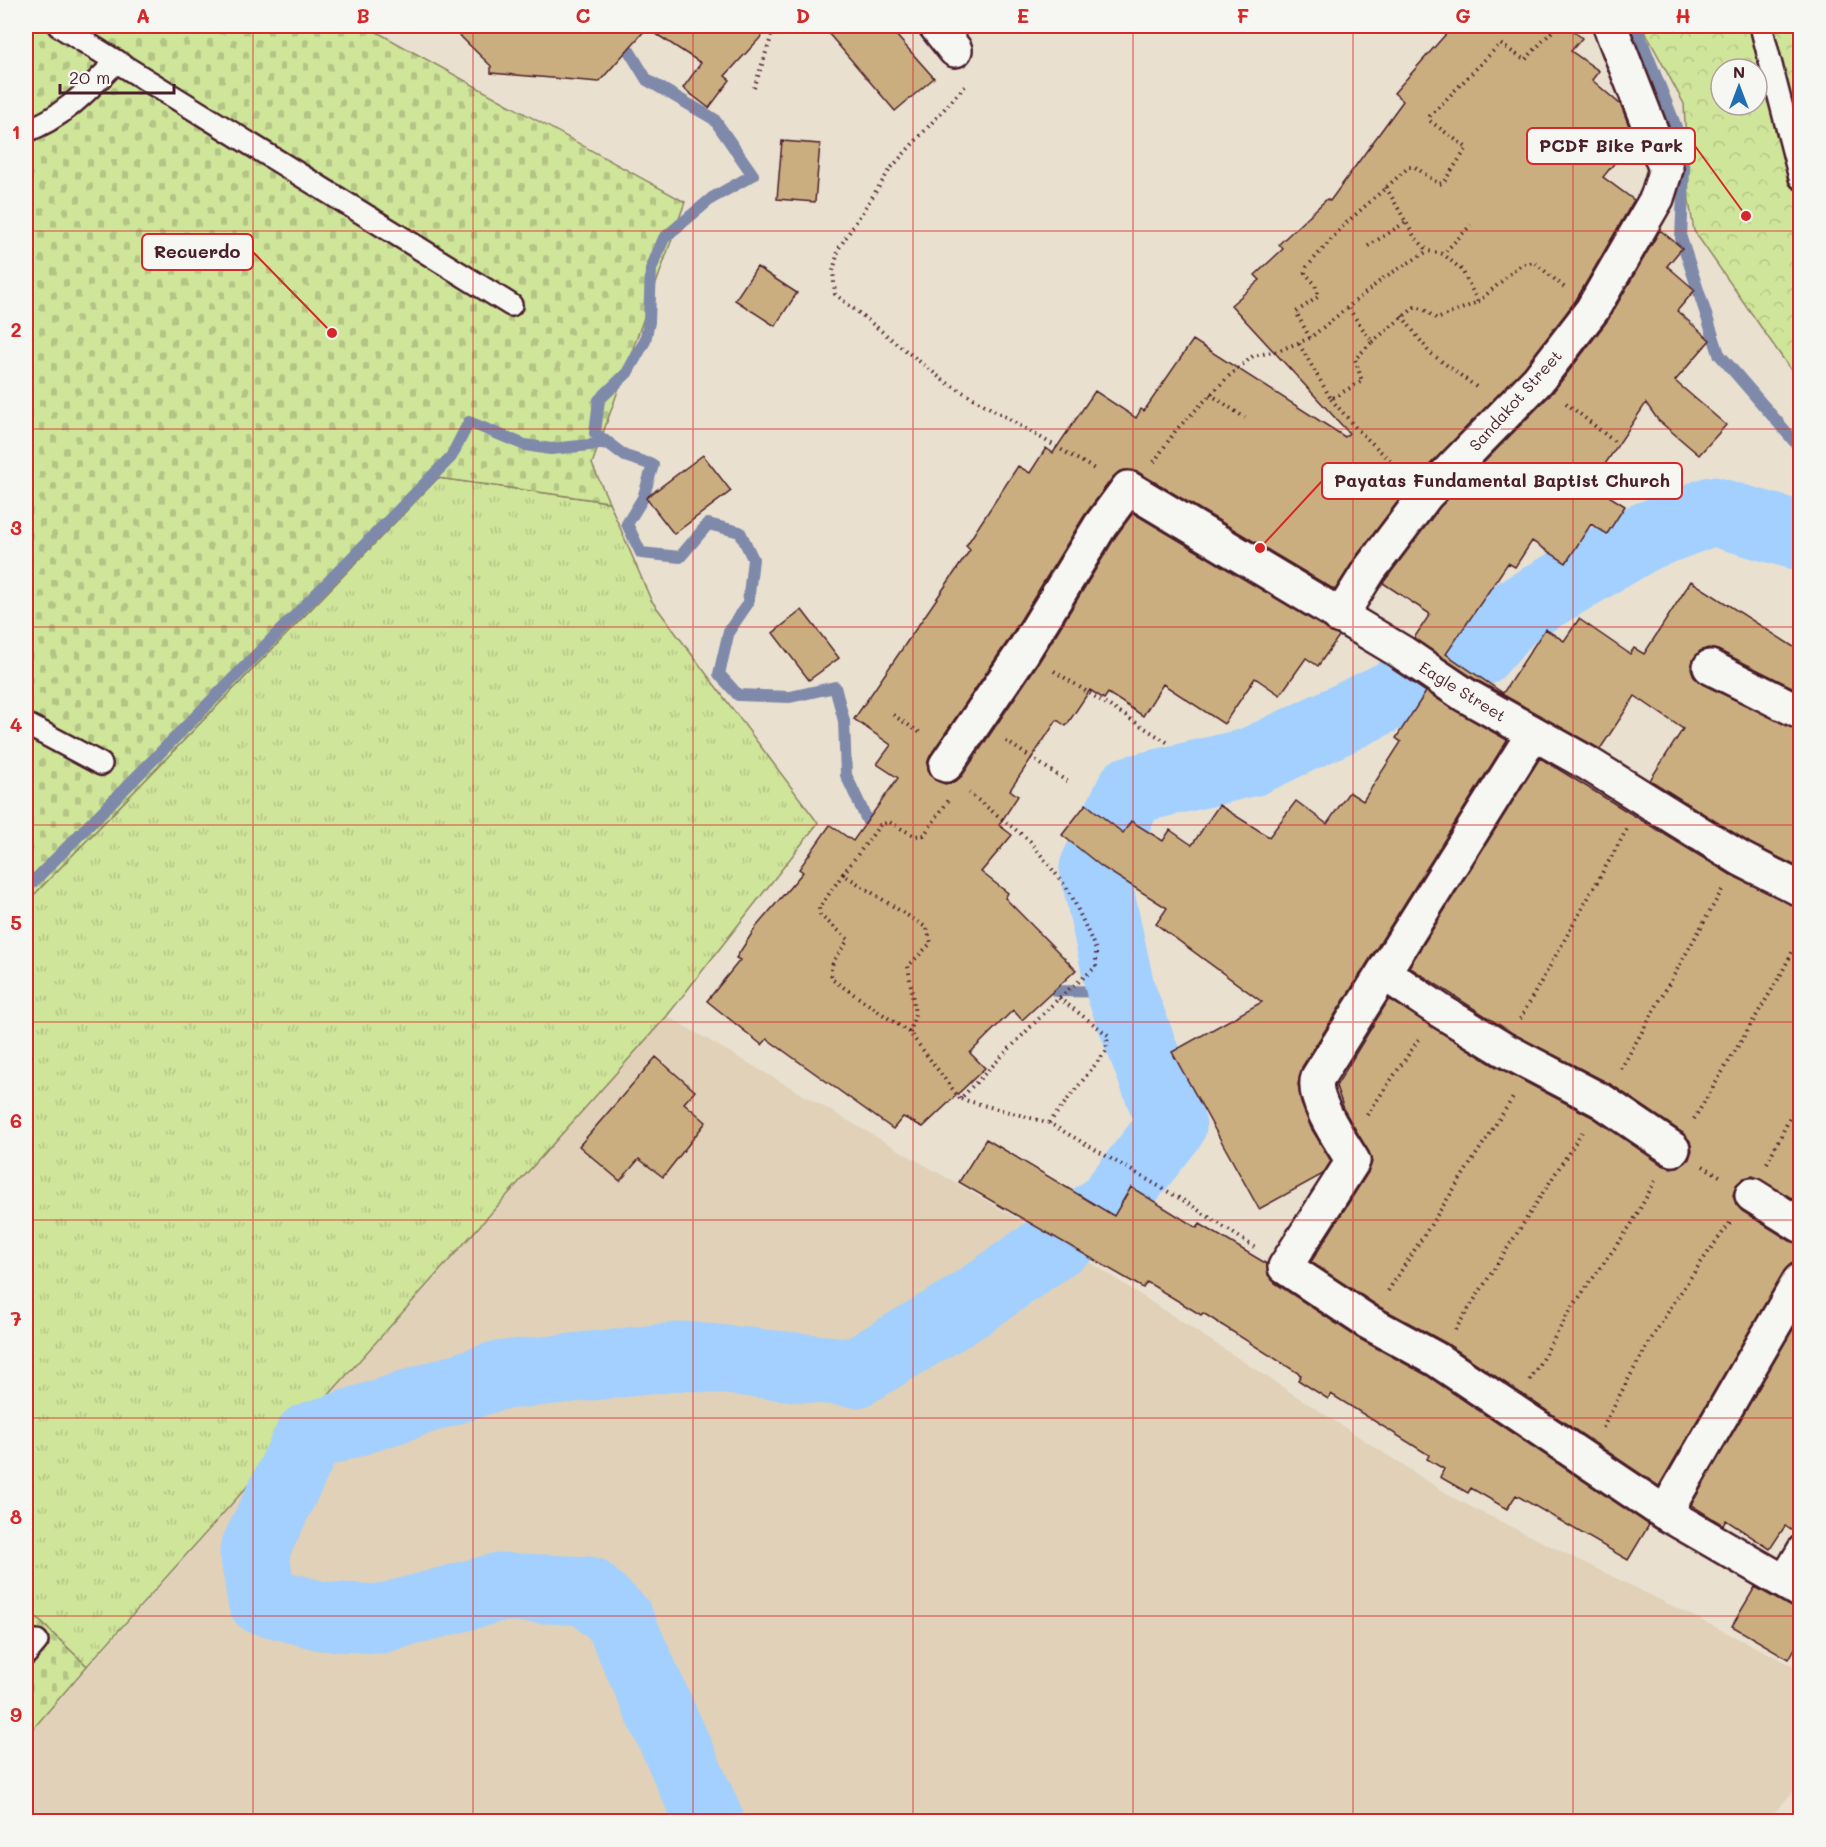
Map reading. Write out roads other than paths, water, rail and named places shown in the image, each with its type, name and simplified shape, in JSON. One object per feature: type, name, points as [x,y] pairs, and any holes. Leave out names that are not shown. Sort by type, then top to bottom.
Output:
[{"type":"street","name":"Sandakot Street","points":[[1340,617],[1370,568],[1426,495],[1538,380],[1592,310],[1657,198],[1666,169],[1610,26]]},
{"type":"street","name":"Eagle Street","points":[[954,783],[976,721],[1023,652],[1100,526],[1128,488],[1403,654],[1465,695],[1587,763],[1741,859],[1800,889]]},
{"type":"street","points":[[1710,668],[1800,712]]},
{"type":"street","points":[[1533,734],[1315,1083],[1330,1123],[1353,1161],[1285,1267],[1368,1322],[1436,1359],[1665,1513],[1790,1586]]},
{"type":"street","points":[[1384,973],[1439,1010],[1533,1067],[1602,1101],[1673,1149]]},
{"type":"street","points":[[1752,1195],[1800,1225]]},
{"type":"street","points":[[1665,1513],[1800,1280]]},
{"type":"lane","points":[[59,26],[511,305]]},
{"type":"lane","points":[[1761,26],[1800,178]]},
{"type":"lane","points":[[26,131],[43,125],[78,100],[117,61]]},
{"type":"lane","points":[[26,724],[101,764]]},
{"type":"lane","points":[[1790,1586],[1800,1546]]},
{"type":"waterway","points":[[614,26],[647,80],[714,119],[753,175],[712,198],[664,238],[651,269],[649,322],[645,341],[627,373],[599,400],[595,433],[625,456],[653,465],[643,498],[627,524],[641,553],[680,557],[708,524],[740,532],[753,559],[748,603],[729,631],[719,674],[738,695],[790,697],[835,687],[844,721],[846,775],[874,835]]},
{"type":"waterway","points":[[1636,26],[1676,127],[1684,170],[1681,238],[1719,354],[1800,448]]},
{"type":"waterway","points":[[26,889],[451,457],[469,422],[525,445],[551,449],[609,443]]},
{"type":"waterway","points":[[710,1822],[619,1620],[588,1591],[499,1587],[380,1619],[322,1616],[262,1600],[254,1551],[309,1437],[496,1376],[686,1356],[856,1373],[966,1307],[1108,1207],[1172,1126],[1121,992],[1094,868],[1131,790],[1251,762],[1338,721],[1478,653],[1513,614],[1644,537],[1712,511],[1800,536]]},
{"type":"waterway","points":[[1042,981],[1057,991],[1121,992]]},
{"type":"place","name":"PCDF Bike Park","points":[[1746,216]]},
{"type":"place","name":"Recuerdo","points":[[332,333]]},
{"type":"place","name":"Payatas Fundamental Baptist Church","points":[[1260,548]]}]
